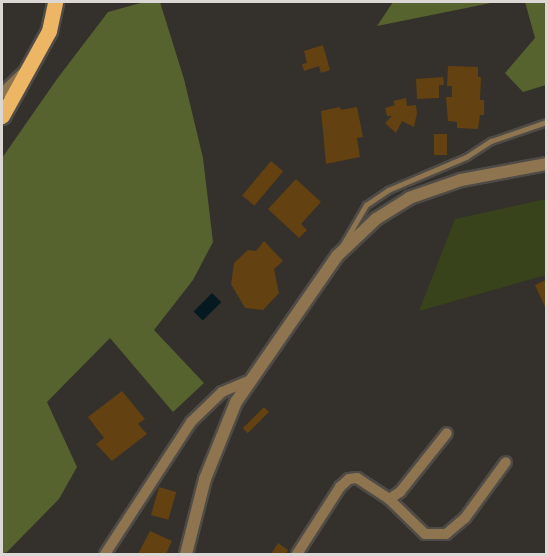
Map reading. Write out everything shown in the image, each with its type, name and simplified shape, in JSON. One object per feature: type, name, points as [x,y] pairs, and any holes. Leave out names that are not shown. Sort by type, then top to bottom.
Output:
[{"type":"main road","points":[[2,116],[49,32],[55,2]]},
{"type":"street","points":[[2,93],[30,65]]},
{"type":"street","points":[[186,555],[204,479],[236,402],[336,256],[376,219],[409,198],[461,180],[546,164]]},
{"type":"street","points":[[105,555],[191,422],[222,392],[250,380]]},
{"type":"street","points":[[390,499],[400,492],[447,433]]},
{"type":"street","points":[[297,555],[340,487],[349,480],[357,478],[390,499],[425,534],[446,534],[465,518],[506,462]]},
{"type":"lane","points":[[336,256],[366,205],[388,190],[466,157],[492,141],[546,122]]},
{"type":"green space","points":[[144,2],[160,2],[184,79],[203,158],[213,242],[193,280],[154,330],[204,383],[173,412],[110,338],[47,402],[77,467],[59,499],[7,552],[2,554],[2,158],[57,79],[108,12]]},
{"type":"green space","points":[[393,2],[496,2],[377,26]]},
{"type":"green space","points":[[525,2],[546,2],[546,85],[523,92],[505,73],[535,38]]},
{"type":"green space","points":[[546,199],[546,275],[419,311],[455,219]]},
{"type":"water","points":[[212,293],[221,302],[203,321],[194,311]]},
{"type":"building","points":[[323,45],[330,70],[321,73],[319,66],[304,71],[302,64],[307,63],[304,51]]},
{"type":"building","points":[[448,66],[478,67],[478,77],[481,77],[480,100],[484,100],[484,115],[480,115],[478,129],[457,128],[457,122],[448,121],[446,97],[452,97],[452,86],[447,86]]},
{"type":"building","points":[[443,77],[444,85],[439,85],[439,98],[417,99],[416,79]]},
{"type":"building","points":[[406,98],[407,106],[416,105],[414,127],[402,121],[396,133],[385,123],[392,116],[387,116],[385,108],[395,105],[393,101]]},
{"type":"building","points":[[340,107],[341,110],[357,107],[363,137],[357,138],[360,157],[326,164],[321,111]]},
{"type":"building","points":[[434,134],[447,134],[447,155],[434,155]]},
{"type":"building","points":[[271,161],[283,171],[254,206],[242,195]]},
{"type":"building","points":[[296,179],[321,202],[301,224],[307,230],[299,238],[268,209]]},
{"type":"building","points":[[264,241],[283,261],[274,269],[279,293],[263,310],[245,308],[231,284],[234,263],[248,250],[256,251]]},
{"type":"building","points":[[546,280],[546,309],[535,285]]},
{"type":"building","points":[[122,391],[145,419],[138,424],[147,434],[112,461],[96,444],[104,438],[88,417]]},
{"type":"building","points":[[264,407],[269,412],[248,433],[243,428]]},
{"type":"building","points":[[159,487],[176,492],[168,520],[151,515]]},
{"type":"building","points":[[150,531],[172,541],[166,554],[138,554]]},
{"type":"building","points":[[278,543],[288,550],[286,554],[271,554]]}]
